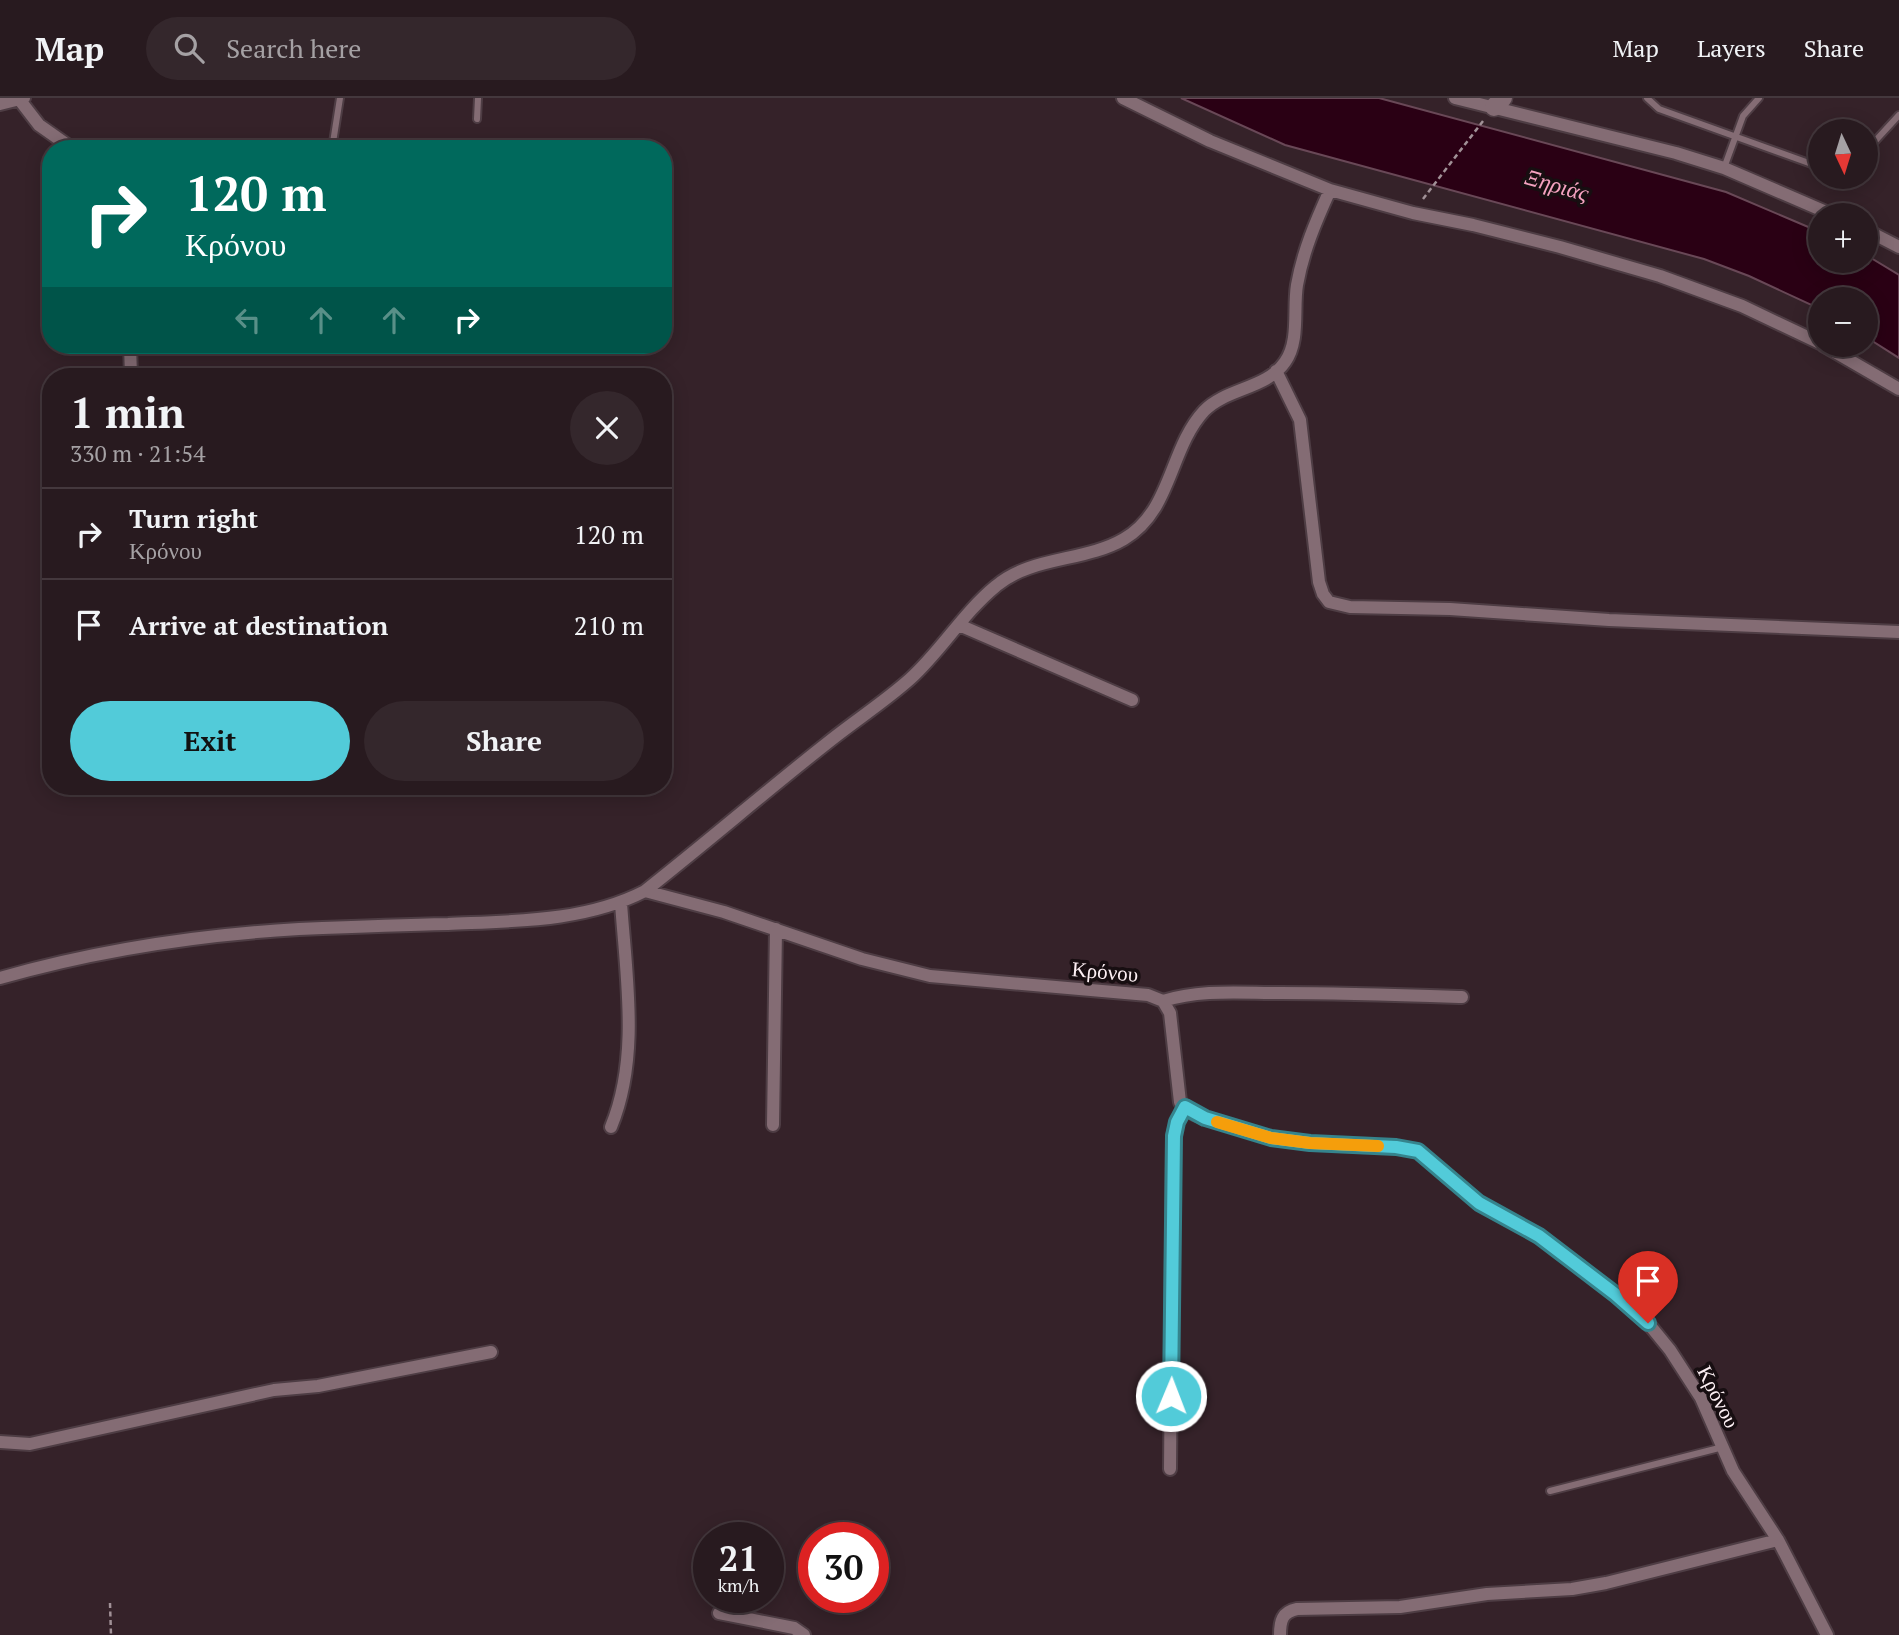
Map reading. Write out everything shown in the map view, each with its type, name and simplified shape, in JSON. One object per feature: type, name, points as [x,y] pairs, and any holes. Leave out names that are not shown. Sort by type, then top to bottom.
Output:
[{"type":"street","points":[[1123,98],[1210,141],[1330,190],[1413,213],[1473,225],[1660,276],[1742,306],[1808,338]]},
{"type":"street","points":[[1455,98],[1498,103],[1675,153],[1724,168],[1808,204]]},
{"type":"street","points":[[0,104],[22,99],[39,125],[60,140]]},
{"type":"street","points":[[0,978],[100,953],[181,939],[297,930],[528,921],[586,912],[621,903],[645,891],[827,742],[892,695],[927,662],[988,593],[1009,576],[1110,546],[1132,534],[1147,521],[1162,495],[1189,434],[1204,411],[1227,394],[1266,378],[1284,364],[1291,350],[1303,256],[1330,190]]},
{"type":"street","points":[[1878,236],[1899,247]]},
{"type":"street","points":[[1844,357],[1899,389]]},
{"type":"street","points":[[1276,371],[1300,420],[1319,582],[1329,602],[1350,607],[1450,609],[1609,620],[1899,632]]},
{"type":"street","points":[[959,625],[1132,700]]},
{"type":"street","name":"Κρόνου","points":[[645,891],[776,929],[862,959],[929,976],[1138,994],[1163,1001],[1172,1020],[1180,1102],[1185,1107],[1205,1118],[1271,1138],[1310,1143],[1396,1147],[1422,1153],[1479,1203],[1539,1236],[1648,1323],[1670,1350],[1701,1398],[1744,1491],[1778,1540],[1827,1635]]},
{"type":"street","points":[[611,1127],[622,1097],[627,1064],[627,1007],[621,903]]},
{"type":"street","points":[[773,1125],[776,929]]},
{"type":"street","points":[[1163,1001],[1210,993],[1462,996]]},
{"type":"street","points":[[1170,1469],[1174,1136],[1177,1122],[1185,1107]]},
{"type":"street","points":[[0,1442],[30,1444],[274,1390],[318,1386],[491,1352]]},
{"type":"street","points":[[1280,1635],[1283,1615],[1297,1608],[1400,1606],[1488,1594],[1572,1589],[1778,1540]]},
{"type":"street","points":[[719,1613],[794,1628],[804,1635]]},
{"type":"lane","points":[[333,140],[340,98]]},
{"type":"lane","points":[[477,119],[478,98]]},
{"type":"lane","points":[[1647,98],[1659,109],[1808,163]]},
{"type":"lane","points":[[1724,168],[1743,116],[1759,98]]},
{"type":"lane","points":[[1878,138],[1899,115]]},
{"type":"lane","points":[[1550,1491],[1723,1447]]},
{"type":"path","points":[[1413,213],[1498,103]]},
{"type":"path","points":[[110,1603],[111,1635]]},
{"type":"water","name":"Ξηριάς","points":[[1181,98],[1379,98],[1726,192],[1808,227],[1808,273],[1878,273],[1878,262],[1899,275],[1899,358],[1878,345],[1878,287],[1808,287],[1808,303],[1704,259],[1285,145]]},
{"type":"slow traffic","points":[[1217,1122],[1271,1138],[1378,1146]]},
{"type":"route","points":[[1171,1396],[1174,1136],[1177,1122],[1185,1107],[1205,1118],[1271,1138],[1418,1151],[1479,1203],[1539,1236],[1648,1323]]}]
